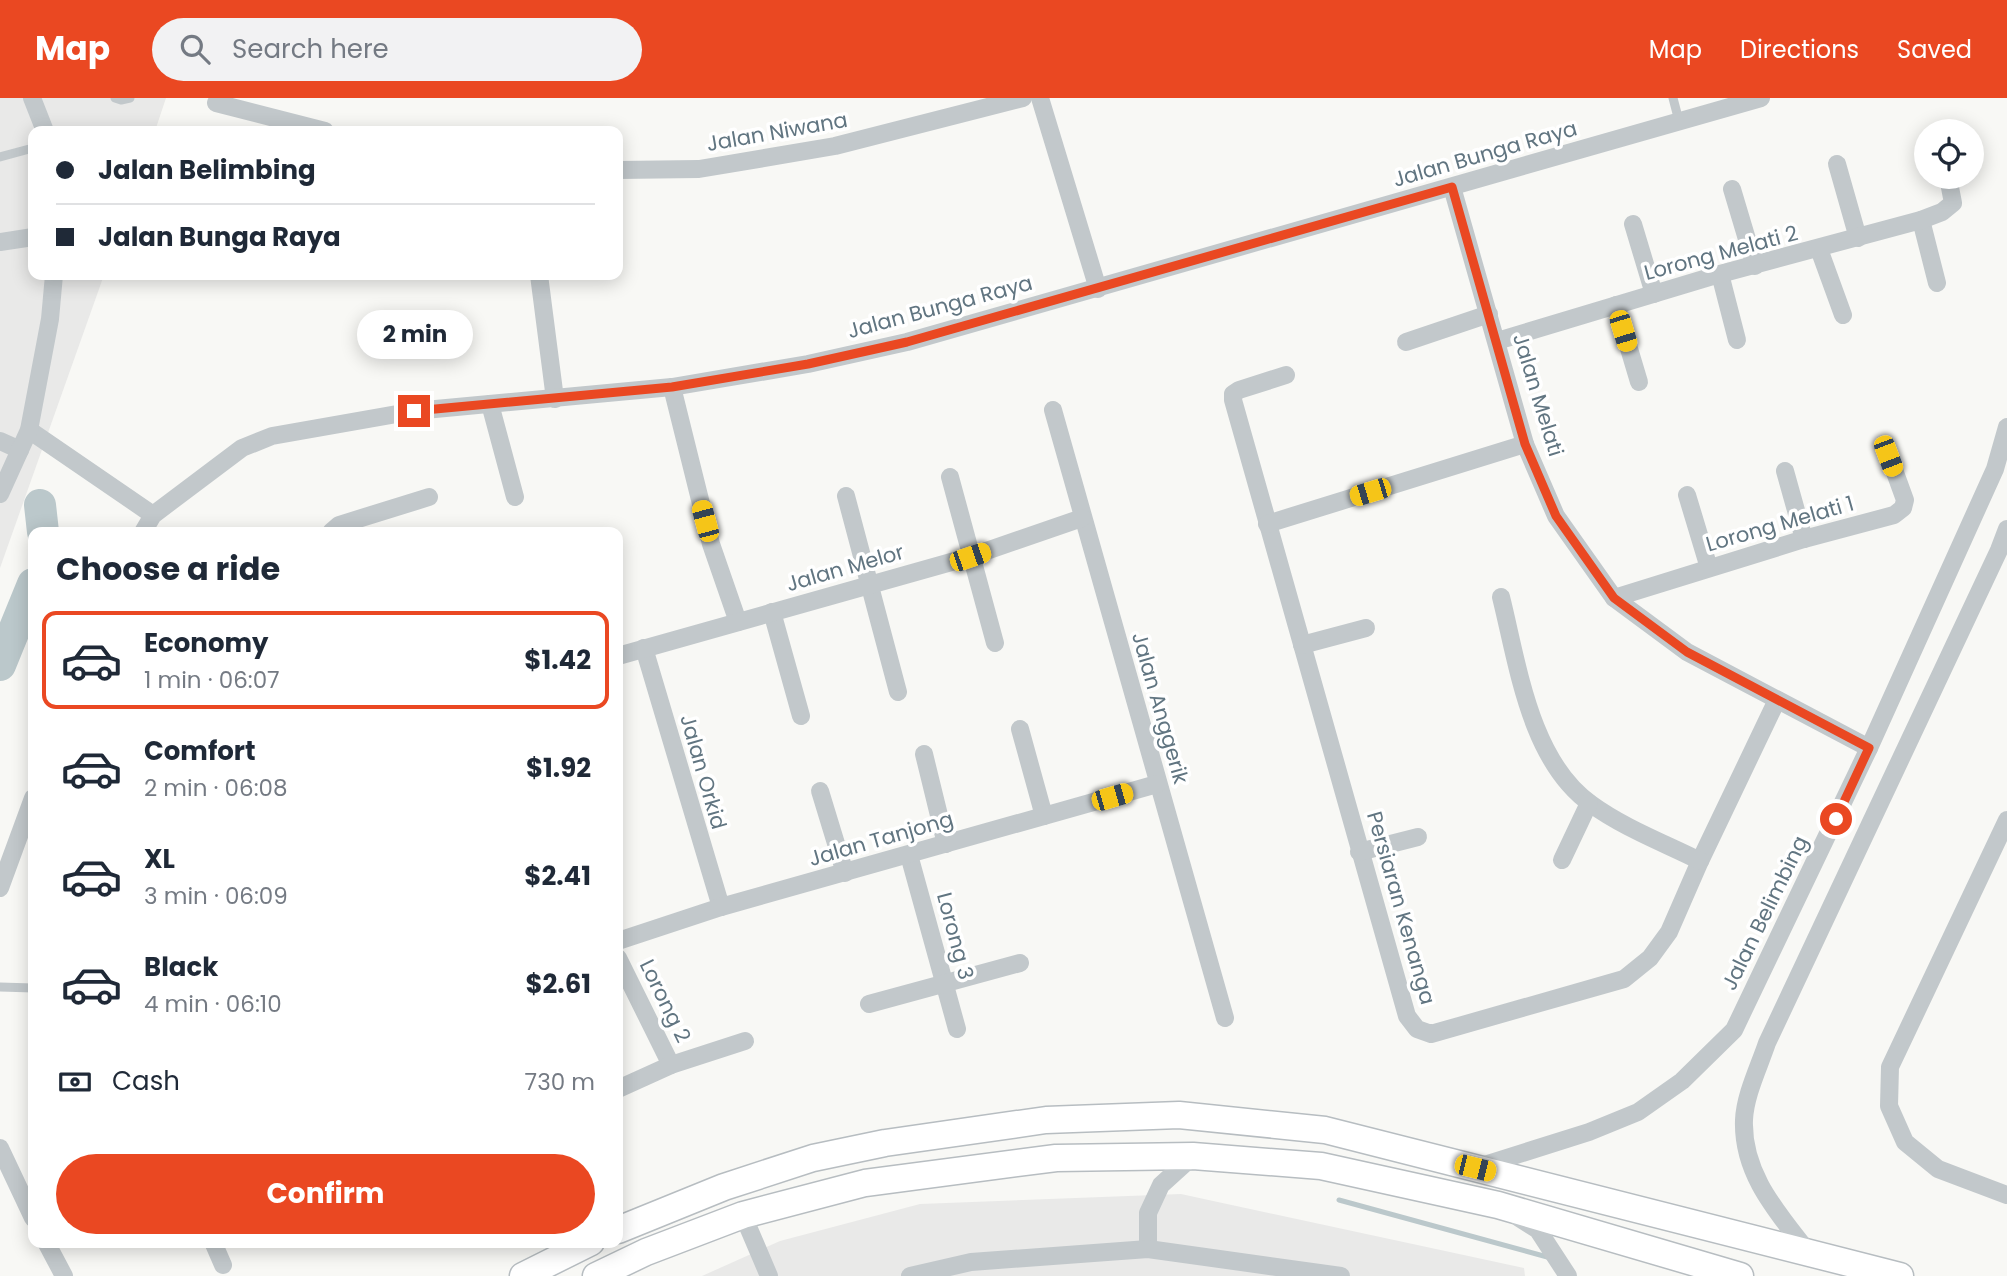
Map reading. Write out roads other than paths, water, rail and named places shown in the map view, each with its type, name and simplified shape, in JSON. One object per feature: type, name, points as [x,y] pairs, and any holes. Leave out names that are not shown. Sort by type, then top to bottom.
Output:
[{"type":"main road","points":[[623,1228],[724,1187],[813,1158],[885,1143],[1046,1119],[1179,1115],[1325,1130],[1900,1276]]},
{"type":"main road","points":[[596,1276],[646,1252],[743,1215],[865,1183],[1056,1158],[1193,1156],[1321,1166],[1499,1205],[1722,1275]]},
{"type":"main road","points":[[523,1276],[579,1248]]},
{"type":"street","points":[[32,98],[43,126]]},
{"type":"street","name":"Jalan Niwana","points":[[623,170],[699,169],[835,146],[1023,98]]},
{"type":"street","points":[[1040,98],[1098,289]]},
{"type":"street","name":"Jalan Bunga Raya","points":[[146,527],[153,515],[242,448],[272,436],[414,411],[672,387],[808,364],[907,342],[1761,98]]},
{"type":"street","points":[[216,103],[306,126]]},
{"type":"street","points":[[1837,164],[1858,238]]},
{"type":"street","name":"Jalan Melati","points":[[1452,187],[1525,444],[1556,516],[1614,598],[1687,652],[1869,748]]},
{"type":"street","points":[[1732,188],[1755,266]]},
{"type":"street","name":"Lorong Melati 2","points":[[1497,341],[1720,274],[1819,250],[1921,220],[1942,212],[1952,203],[1950,189]]},
{"type":"street","points":[[1921,220],[1937,283]]},
{"type":"street","points":[[1633,224],[1654,294]]},
{"type":"street","points":[[0,242],[28,238]]},
{"type":"street","points":[[1819,250],[1843,315]]},
{"type":"street","points":[[1720,274],[1737,340]]},
{"type":"street","points":[[0,494],[29,430],[50,319],[54,280]]},
{"type":"street","points":[[540,280],[555,399]]},
{"type":"street","points":[[1616,305],[1639,382]]},
{"type":"street","points":[[1406,342],[1489,314]]},
{"type":"street","name":"Persiaran Kenanga","points":[[1286,375],[1239,390],[1233,394],[1233,400],[1406,1016],[1417,1029],[1430,1034],[1624,979],[1650,958],[1670,932],[1700,861],[1777,700]]},
{"type":"street","points":[[672,387],[711,544],[738,622]]},
{"type":"street","points":[[490,404],[515,497]]},
{"type":"street","name":"Jalan Anggerik","points":[[1053,410],[1225,1018]]},
{"type":"street","name":"Jalan Belimbing","points":[[1475,1168],[1578,1136],[1638,1112],[1682,1081],[1734,1030],[1869,748],[1995,469],[2007,427]]},
{"type":"street","points":[[29,430],[153,515]]},
{"type":"street","points":[[0,441],[20,450]]},
{"type":"street","points":[[1267,524],[1525,444]]},
{"type":"street","name":"Lorong Melati 1","points":[[1614,598],[1804,539],[1894,515],[1903,508],[1905,500],[1888,456]]},
{"type":"street","points":[[1784,471],[1804,539]]},
{"type":"street","points":[[950,477],[995,643]]},
{"type":"street","points":[[1687,495],[1710,568]]},
{"type":"street","points":[[846,496],[898,692]]},
{"type":"street","points":[[337,527],[429,497]]},
{"type":"street","name":"Jalan Melor","points":[[623,654],[970,557],[1082,517]]},
{"type":"street","points":[[1808,1252],[1764,1195],[1749,1157],[1744,1119],[1751,1091],[1767,1043],[2003,552],[2007,529]]},
{"type":"street","points":[[1500,597],[1530,710],[1542,742],[1572,789],[1589,803],[1700,861]]},
{"type":"street","points":[[772,612],[801,716]]},
{"type":"street","points":[[1302,645],[1366,628]]},
{"type":"street","name":"Jalan Orkid","points":[[644,648],[720,907]]},
{"type":"street","points":[[1020,729],[1044,817]]},
{"type":"street","points":[[924,754],[946,844]]},
{"type":"street","name":"Jalan Tanjong","points":[[623,939],[720,907],[1157,784]]},
{"type":"street","points":[[820,791],[845,873]]},
{"type":"street","points":[[1562,860],[1589,803]]},
{"type":"street","points":[[0,883],[28,811]]},
{"type":"street","points":[[2007,821],[1890,1067],[1889,1106],[1905,1142],[1938,1169],[2007,1195]]},
{"type":"street","points":[[1360,852],[1418,837]]},
{"type":"street","name":"Lorong 3","points":[[909,855],[957,1029]]},
{"type":"street","points":[[869,1004],[1020,962]]},
{"type":"street","name":"Lorong 2","points":[[623,968],[671,1065]]},
{"type":"street","points":[[623,1087],[671,1065],[745,1041]]},
{"type":"street","points":[[0,1148],[28,1207]]},
{"type":"street","points":[[1148,1249],[1148,1213],[1161,1185],[1193,1156]]},
{"type":"street","points":[[1499,1205],[1538,1230],[1568,1276]]},
{"type":"street","points":[[743,1215],[769,1276]]},
{"type":"street","points":[[49,1248],[65,1276]]},
{"type":"street","points":[[216,1248],[223,1265]]},
{"type":"street","points":[[910,1276],[1148,1249],[1330,1275]]},
{"type":"lane","points":[[115,98],[130,98]]},
{"type":"lane","points":[[1673,98],[1679,121]]},
{"type":"lane","points":[[0,157],[28,149]]},
{"type":"lane","points":[[0,987],[28,988]]},
{"type":"waterway","points":[[40,505],[42,527]]},
{"type":"waterway","points":[[0,665],[28,596]]},
{"type":"waterway","points":[[1339,1200],[1551,1258]]}]
